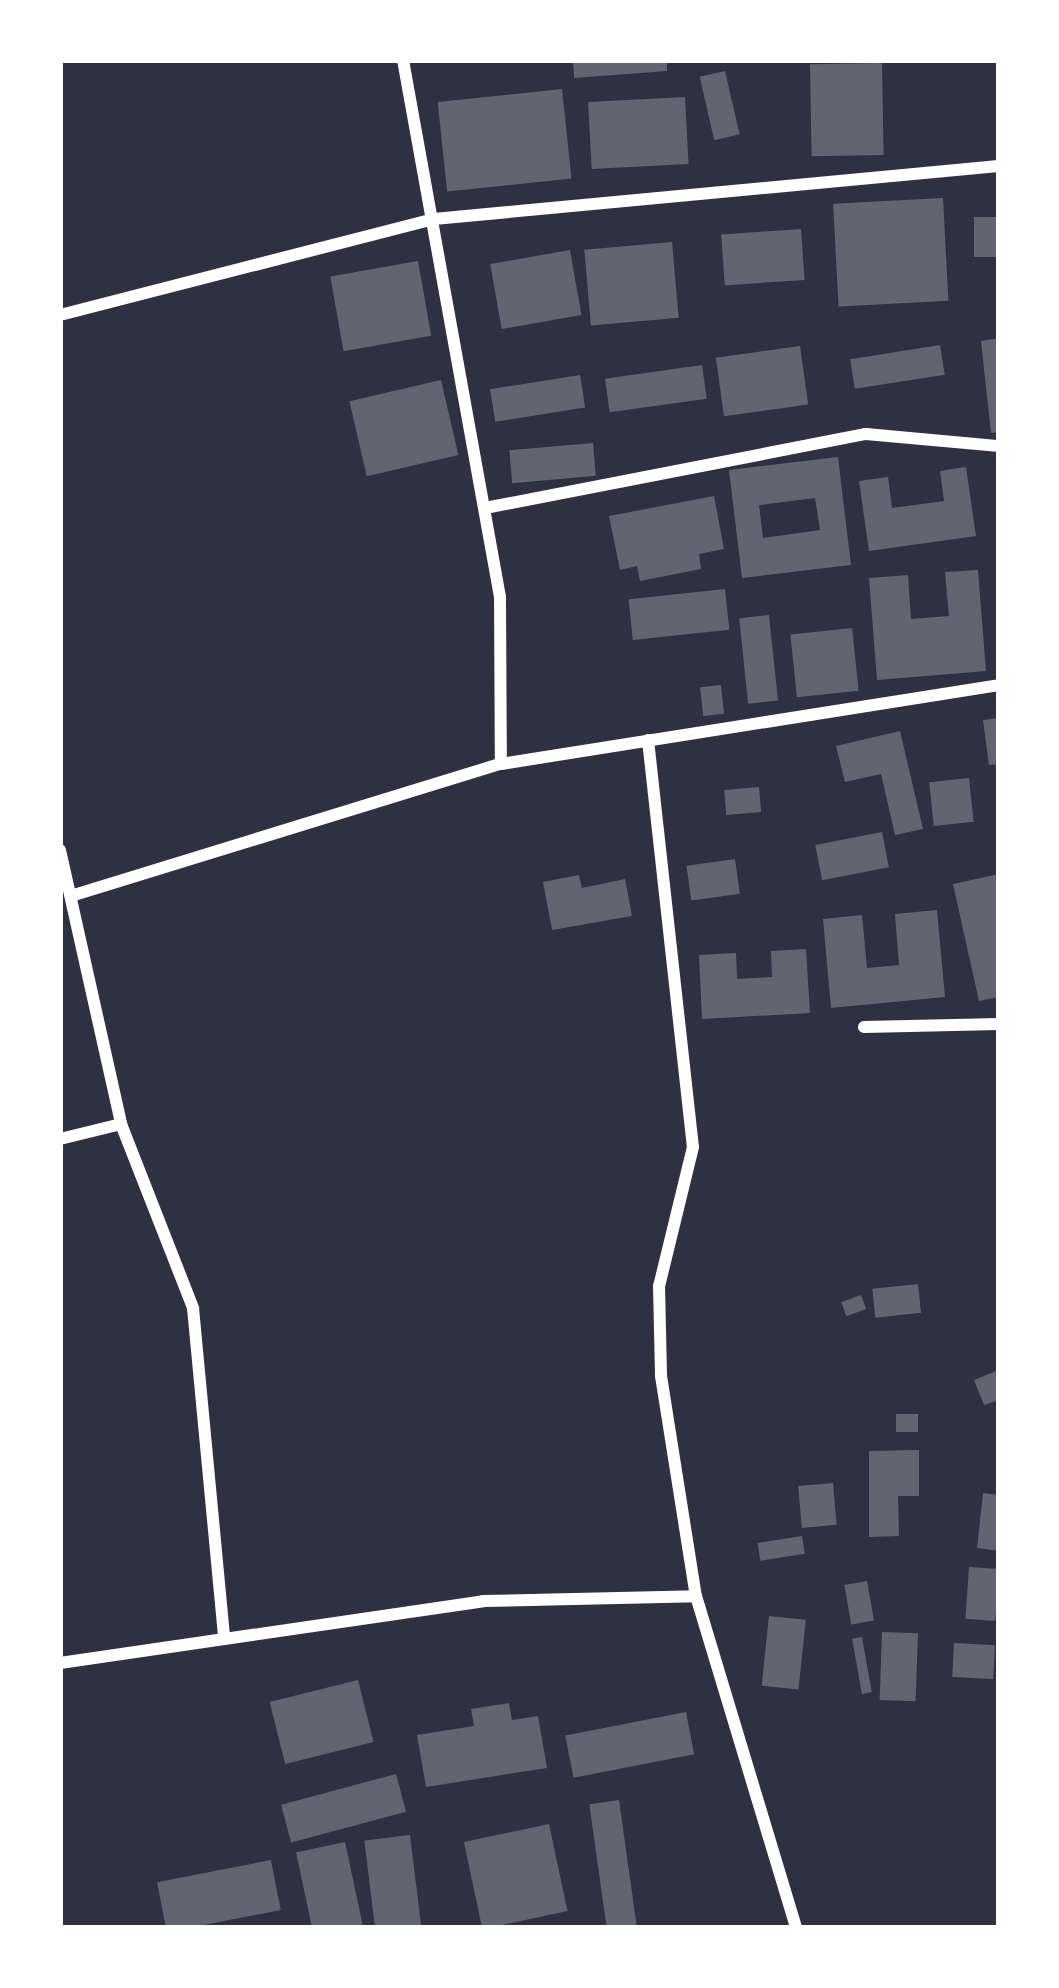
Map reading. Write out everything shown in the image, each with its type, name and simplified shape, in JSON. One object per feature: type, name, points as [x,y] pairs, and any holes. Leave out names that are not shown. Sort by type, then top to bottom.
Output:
[{"type":"street","points":[[403,60],[500,598],[501,764]]},
{"type":"street","points":[[60,315],[434,219],[999,166]]},
{"type":"street","points":[[485,508],[866,434],[999,446]]},
{"type":"street","points":[[74,895],[501,764],[999,685]]},
{"type":"street","points":[[649,740],[693,1147],[658,1325],[696,1596],[796,1928]]},
{"type":"street","points":[[60,850],[74,895],[122,1124],[193,1308],[224,1638]]},
{"type":"street","points":[[864,1027],[999,1024]]},
{"type":"street","points":[[60,1139],[122,1124]]},
{"type":"street","points":[[60,1663],[483,1601],[696,1596]]},
{"type":"building","points":[[573,60],[667,60],[667,71],[574,78]]},
{"type":"building","points":[[882,63],[884,155],[812,156],[810,64]]},
{"type":"building","points":[[725,71],[740,134],[714,140],[700,77]]},
{"type":"building","points":[[562,89],[571,179],[447,192],[438,102]]},
{"type":"building","points":[[685,97],[689,164],[592,169],[588,102]]},
{"type":"building","points":[[943,198],[948,301],[839,307],[833,204]]},
{"type":"building","points":[[974,217],[999,217],[999,257],[974,257]]},
{"type":"building","points":[[801,229],[805,280],[725,285],[721,235]]},
{"type":"building","points":[[672,242],[679,318],[591,325],[584,250]]},
{"type":"building","points":[[570,250],[581,315],[502,329],[490,264]]},
{"type":"building","points":[[418,261],[431,336],[344,351],[330,276]]},
{"type":"building","points":[[999,338],[999,432],[991,433],[981,341]]},
{"type":"building","points":[[940,345],[945,375],[855,389],[850,359]]},
{"type":"building","points":[[800,346],[808,404],[724,416],[716,358]]},
{"type":"building","points":[[702,365],[707,399],[610,412],[605,379]]},
{"type":"building","points":[[580,375],[585,408],[495,422],[490,389]]},
{"type":"building","points":[[441,380],[458,455],[367,476],[349,401]]},
{"type":"building","points":[[593,443],[596,476],[512,483],[509,450]]},
{"type":"building","points":[[838,457],[851,565],[742,578],[729,470]],"holes":[[[815,498],[820,530],[763,538],[759,505]]]},
{"type":"building","points":[[966,467],[976,536],[869,551],[859,481],[888,477],[892,508],[944,501],[940,471]]},
{"type":"building","points":[[714,496],[724,549],[699,554],[701,569],[640,581],[637,566],[620,570],[609,516]]},
{"type":"building","points":[[978,570],[986,671],[877,680],[869,578],[908,575],[911,619],[949,616],[945,572]]},
{"type":"building","points":[[725,589],[729,630],[633,640],[629,599]]},
{"type":"building","points":[[769,615],[778,701],[748,704],[739,618]]},
{"type":"building","points":[[852,628],[859,691],[797,697],[790,634]]},
{"type":"building","points":[[721,685],[724,714],[703,716],[700,687]]},
{"type":"building","points":[[999,718],[999,764],[989,765],[983,720]]},
{"type":"building","points":[[900,731],[923,829],[895,835],[881,774],[845,782],[836,746]]},
{"type":"building","points":[[969,778],[974,822],[934,826],[929,782]]},
{"type":"building","points":[[759,787],[761,812],[726,815],[724,790]]},
{"type":"building","points":[[882,832],[889,867],[822,880],[815,845]]},
{"type":"building","points":[[735,859],[740,894],[691,900],[686,866]]},
{"type":"building","points":[[999,874],[999,997],[979,1001],[953,884]]},
{"type":"building","points":[[579,875],[582,888],[625,879],[632,916],[552,930],[543,882]]},
{"type":"building","points":[[937,910],[945,997],[831,1008],[823,919],[862,915],[867,968],[899,965],[895,914]]},
{"type":"building","points":[[806,949],[810,1013],[702,1019],[699,955],[736,953],[737,979],[772,977],[771,951]]},
{"type":"building","points":[[918,1284],[921,1313],[875,1318],[872,1289]]},
{"type":"building","points":[[861,1295],[866,1309],[846,1316],[841,1302]]},
{"type":"building","points":[[996,1371],[999,1400],[984,1405],[974,1380]]},
{"type":"building","points":[[896,1414],[918,1414],[918,1432],[896,1432]]},
{"type":"building","points":[[919,1450],[919,1496],[898,1496],[899,1536],[869,1537],[869,1451]]},
{"type":"building","points":[[833,1483],[837,1525],[802,1528],[798,1486]]},
{"type":"building","points":[[983,1493],[999,1495],[999,1551],[977,1548]]},
{"type":"building","points":[[802,1536],[805,1554],[760,1561],[758,1543]]},
{"type":"building","points":[[969,1567],[999,1569],[995,1621],[965,1619]]},
{"type":"building","points":[[867,1581],[874,1620],[851,1624],[844,1585]]},
{"type":"building","points":[[769,1616],[806,1620],[798,1689],[762,1686]]},
{"type":"building","points":[[882,1632],[918,1633],[916,1701],[880,1700]]},
{"type":"building","points":[[862,1637],[872,1692],[862,1694],[852,1639]]},
{"type":"building","points":[[954,1643],[995,1645],[993,1679],[952,1677]]},
{"type":"building","points":[[358,1680],[373,1742],[285,1764],[270,1702]]},
{"type":"building","points":[[509,1703],[512,1720],[538,1716],[547,1768],[426,1787],[417,1735],[474,1726],[471,1709]]},
{"type":"building","points":[[686,1712],[694,1754],[573,1778],[565,1735]]},
{"type":"building","points":[[396,1774],[406,1812],[291,1842],[281,1805]]},
{"type":"building","points":[[619,1800],[637,1928],[607,1928],[589,1804]]},
{"type":"building","points":[[549,1824],[568,1911],[482,1928],[464,1842]]},
{"type":"building","points":[[410,1835],[421,1928],[375,1928],[364,1841]]},
{"type":"building","points":[[345,1842],[363,1928],[312,1928],[296,1852]]},
{"type":"building","points":[[271,1860],[281,1910],[166,1928],[157,1882]]}]
